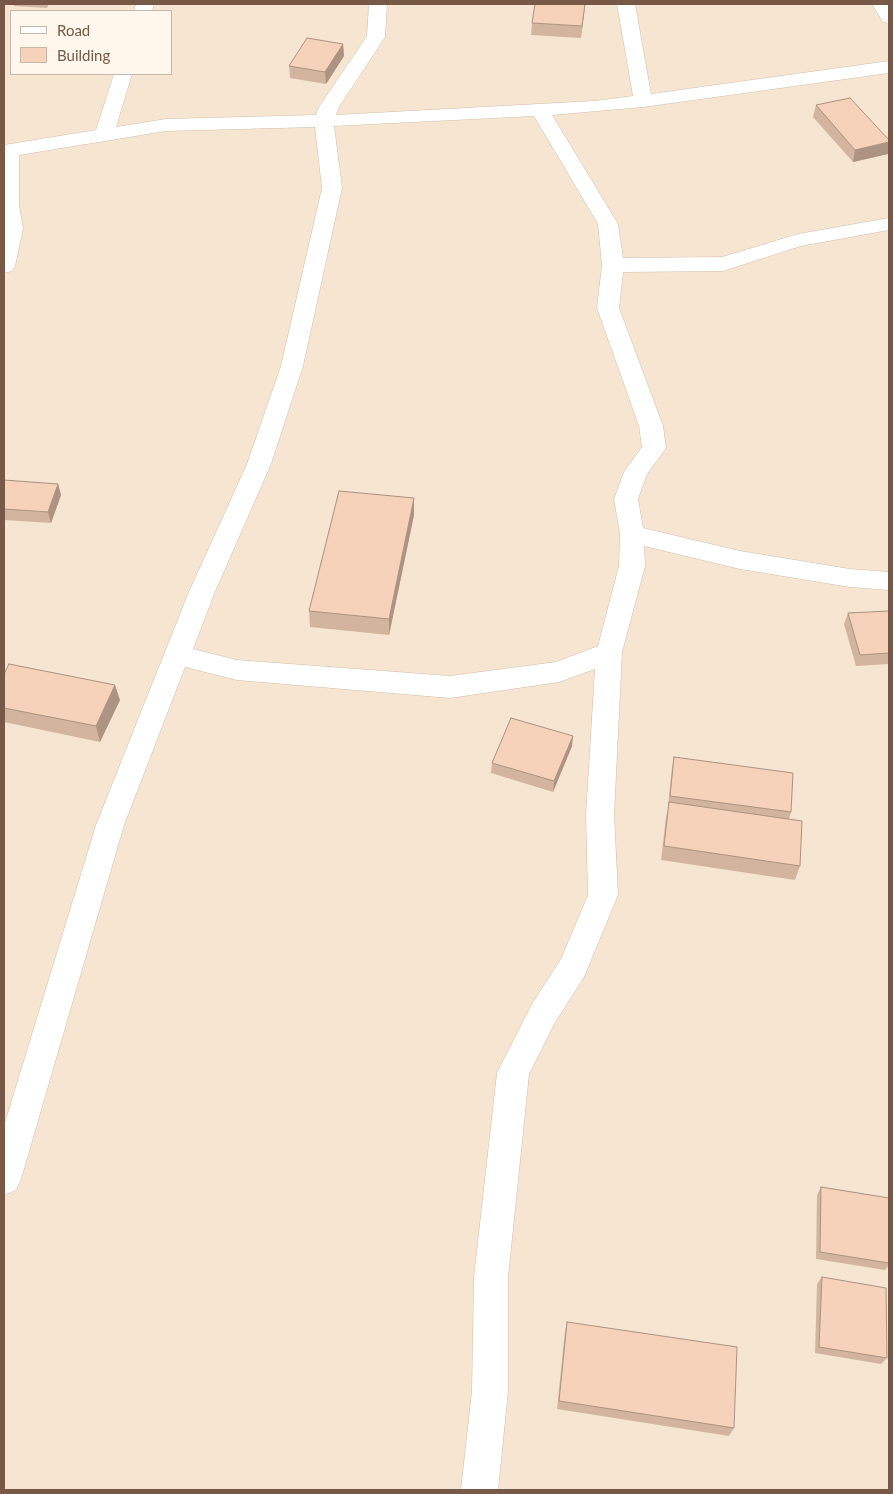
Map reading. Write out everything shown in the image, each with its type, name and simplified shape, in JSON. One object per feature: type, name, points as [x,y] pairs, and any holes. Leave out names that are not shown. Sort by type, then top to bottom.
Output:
[{"type":"street","points":[[4,1180],[110,825],[176,655],[259,464],[292,366],[332,188],[324,121],[329,107],[362,59],[368,46],[376,37],[378,4]]},
{"type":"street","points":[[626,4],[643,101]]},
{"type":"street","points":[[882,4],[889,18]]},
{"type":"street","points":[[4,266],[14,229],[9,205],[6,150],[166,126],[388,119],[594,106],[889,67]]},
{"type":"street","points":[[104,135],[123,75]]},
{"type":"street","points":[[480,1490],[490,1391],[491,1277],[513,1073],[543,1014],[573,967],[603,895],[600,815],[609,652],[632,566],[632,534],[626,499],[636,472],[654,448],[652,426],[608,308],[613,265],[608,224],[539,109]]},
{"type":"street","points":[[613,265],[723,264],[798,240],[889,224]]},
{"type":"street","points":[[632,534],[740,560],[850,578],[889,581]]},
{"type":"street","points":[[176,655],[237,670],[450,687],[559,672],[609,652]]},
{"type":"shaded area","points":[[4,4],[889,4],[889,1490],[4,1490]]},
{"type":"building","points":[[535,4],[585,4],[582,26],[532,23]]},
{"type":"building","points":[[307,38],[343,44],[325,72],[289,66]]},
{"type":"building","points":[[850,98],[889,142],[855,150],[816,105]]},
{"type":"building","points":[[4,480],[58,484],[48,512],[4,509]]},
{"type":"building","points":[[339,491],[414,498],[389,619],[309,611]]},
{"type":"building","points":[[889,611],[889,653],[860,655],[848,613]]},
{"type":"building","points":[[9,664],[115,685],[96,726],[4,708],[4,674]]},
{"type":"building","points":[[511,718],[573,736],[554,781],[492,763]]},
{"type":"building","points":[[674,757],[793,773],[791,812],[670,796]]},
{"type":"building","points":[[669,802],[802,821],[800,866],[664,846]]},
{"type":"building","points":[[821,1187],[889,1198],[889,1263],[820,1252]]},
{"type":"building","points":[[822,1277],[886,1288],[887,1358],[819,1347]]},
{"type":"building","points":[[567,1322],[737,1347],[734,1428],[559,1401]]}]
